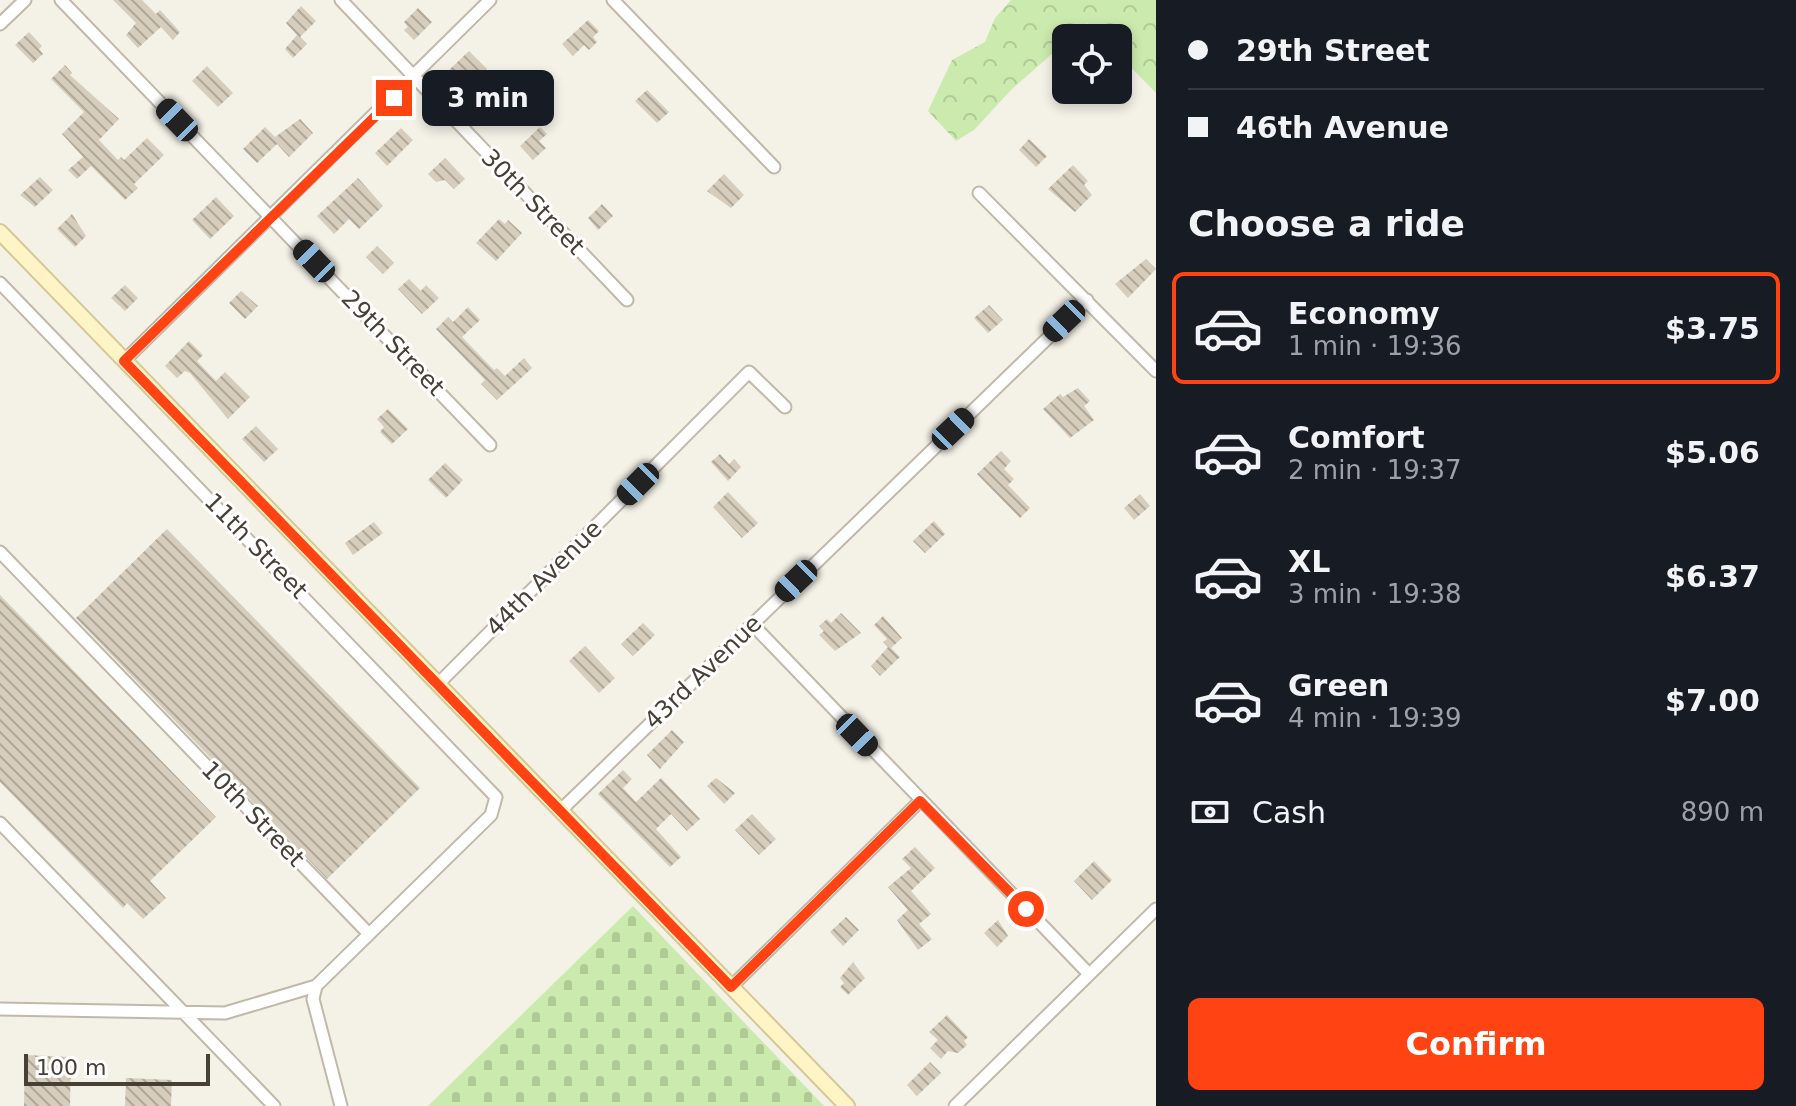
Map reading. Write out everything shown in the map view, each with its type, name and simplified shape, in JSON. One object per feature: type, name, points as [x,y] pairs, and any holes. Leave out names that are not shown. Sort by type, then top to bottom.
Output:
[{"type":"main road","points":[[0,232],[847,1106]]},
{"type":"street","points":[[0,24],[25,0]]},
{"type":"street","name":"29th Street","points":[[61,0],[490,445]]},
{"type":"street","name":"30th Street","points":[[341,0],[627,300]]},
{"type":"street","points":[[124,361],[490,0]]},
{"type":"street","points":[[613,0],[774,167]]},
{"type":"street","points":[[979,193],[1156,371]]},
{"type":"street","name":"11th Street","points":[[0,283],[490,787],[496,797],[491,815],[369,934]]},
{"type":"street","name":"43rd Avenue","points":[[561,810],[1087,300]]},
{"type":"street","name":"44th Avenue","points":[[438,684],[749,372],[785,407]]},
{"type":"street","name":"10th Street","points":[[0,552],[369,934]]},
{"type":"street","points":[[752,624],[1089,974]]},
{"type":"street","points":[[731,987],[920,801]]},
{"type":"street","points":[[0,823],[274,1106]]},
{"type":"street","points":[[955,1106],[1156,909]]},
{"type":"street","points":[[0,1009],[225,1013],[316,986],[369,934]]},
{"type":"street","points":[[316,986],[313,999],[316,1014],[341,1106]]},
{"type":"green space","points":[[1011,0],[1156,0],[1156,93],[1132,68],[1132,24],[1052,24],[1052,54],[1011,90],[974,130],[956,141],[928,111],[952,60],[985,42],[995,18]]},
{"type":"green space","points":[[633,906],[824,1106],[428,1106]]},
{"type":"building","points":[[113,0],[142,0],[156,14],[160,10],[180,32],[173,40],[161,27],[138,48],[126,35],[136,23]]},
{"type":"building","points":[[301,6],[316,21],[300,37],[307,44],[293,58],[285,49],[297,35],[286,23]]},
{"type":"building","points":[[418,8],[432,22],[414,40],[404,30],[408,27],[404,22]]},
{"type":"building","points":[[588,20],[599,31],[593,37],[597,42],[589,50],[584,45],[573,56],[562,44]]},
{"type":"building","points":[[29,32],[42,46],[39,49],[43,54],[33,63],[15,45]]},
{"type":"building","points":[[469,51],[487,69],[467,89],[449,70]]},
{"type":"building","points":[[65,65],[72,73],[70,75],[119,119],[99,140],[118,160],[121,157],[124,160],[147,138],[164,155],[134,184],[138,188],[125,200],[91,166],[77,179],[68,170],[83,157],[62,134],[84,112],[51,79]]},
{"type":"building","points":[[207,66],[233,93],[218,107],[192,81]]},
{"type":"building","points":[[647,90],[669,112],[657,123],[635,101]]},
{"type":"building","points":[[300,119],[313,133],[289,157],[277,144],[257,163],[243,149],[265,127],[275,137]]},
{"type":"building","points":[[540,127],[547,134],[539,141],[546,148],[533,160],[520,146]]},
{"type":"building","points":[[401,128],[413,140],[387,166],[375,153]]},
{"type":"building","points":[[1029,139],[1047,156],[1036,167],[1019,150]]},
{"type":"building","points":[[445,158],[465,179],[454,189],[445,180],[436,182],[428,174]]},
{"type":"building","points":[[1073,165],[1088,181],[1084,185],[1092,195],[1075,212],[1048,189]]},
{"type":"building","points":[[724,174],[744,195],[731,208],[707,191]]},
{"type":"building","points":[[40,177],[53,190],[35,207],[20,195]]},
{"type":"building","points":[[358,178],[383,206],[359,229],[349,219],[334,234],[317,216]]},
{"type":"building","points":[[216,197],[234,216],[210,239],[192,220]]},
{"type":"building","points":[[602,204],[613,216],[598,230],[588,218]]},
{"type":"building","points":[[72,214],[86,236],[75,247],[57,229]]},
{"type":"building","points":[[499,219],[505,224],[508,220],[522,233],[496,261],[476,243]]},
{"type":"building","points":[[377,246],[394,263],[383,274],[366,257]]},
{"type":"building","points":[[1146,259],[1156,269],[1128,298],[1115,284]]},
{"type":"building","points":[[409,279],[421,291],[426,285],[439,298],[422,314],[398,289]]},
{"type":"building","points":[[125,285],[138,298],[125,311],[111,298]]},
{"type":"building","points":[[241,291],[258,306],[245,319],[229,303]]},
{"type":"building","points":[[989,305],[1003,320],[988,333],[974,318]]},
{"type":"building","points":[[468,307],[480,320],[462,337],[494,370],[497,368],[505,376],[524,358],[532,368],[497,400],[481,384],[485,380],[436,329],[448,317],[453,322]]},
{"type":"building","points":[[189,341],[203,355],[197,361],[216,381],[225,372],[250,397],[228,419],[190,373],[185,371],[177,378],[165,366]]},
{"type":"building","points":[[1078,388],[1090,401],[1084,406],[1094,420],[1070,438],[1043,409],[1060,394],[1063,397]]},
{"type":"building","points":[[388,409],[408,429],[392,444],[380,432],[384,427],[377,419]]},
{"type":"building","points":[[256,426],[278,449],[264,462],[242,439]]},
{"type":"building","points":[[1001,451],[1011,461],[1004,469],[1014,479],[1008,485],[1030,508],[1020,518],[977,474]]},
{"type":"building","points":[[720,454],[729,464],[734,459],[741,467],[728,481],[711,462]]},
{"type":"building","points":[[445,463],[463,480],[446,498],[428,480]]},
{"type":"building","points":[[728,492],[758,523],[742,538],[713,507]]},
{"type":"building","points":[[1140,494],[1150,506],[1134,520],[1124,508]]},
{"type":"building","points":[[934,521],[945,534],[925,553],[913,541]]},
{"type":"building","points":[[374,522],[383,533],[353,555],[345,543]]},
{"type":"building","points":[[167,529],[420,788],[327,879],[76,618]]},
{"type":"building","points":[[0,595],[216,817],[150,881],[166,898],[143,919],[127,903],[123,908],[0,782]]},
{"type":"building","points":[[841,613],[861,633],[835,651],[819,635],[824,631],[819,626],[827,619],[831,623]]},
{"type":"building","points":[[883,616],[902,638],[891,648],[900,657],[880,676],[871,666],[888,647],[883,642],[887,639],[874,625]]},
{"type":"building","points":[[643,623],[655,635],[633,656],[621,644]]},
{"type":"building","points":[[585,646],[615,678],[599,693],[569,661]]},
{"type":"building","points":[[672,730],[684,742],[660,769],[647,755]]},
{"type":"building","points":[[623,770],[632,779],[623,788],[636,802],[661,778],[700,819],[687,831],[671,814],[656,829],[681,857],[670,867],[598,794]]},
{"type":"building","points":[[716,778],[735,793],[724,804],[707,786]]},
{"type":"building","points":[[752,814],[776,839],[759,855],[735,830]]},
{"type":"building","points":[[915,847],[935,868],[911,891],[931,914],[919,924],[932,939],[918,950],[897,920],[908,910],[888,887],[911,868],[902,859]]},
{"type":"building","points":[[1094,861],[1112,880],[1092,900],[1074,881]]},
{"type":"building","points":[[846,917],[859,930],[843,946],[830,932]]},
{"type":"building","points":[[998,920],[1008,936],[997,947],[984,933]]},
{"type":"building","points":[[853,962],[865,978],[848,995],[840,987],[844,983],[840,978]]},
{"type":"building","points":[[947,1015],[968,1037],[964,1041],[967,1045],[958,1053],[948,1051],[941,1059],[930,1048],[938,1040],[929,1032]]},
{"type":"building","points":[[25,1055],[71,1057],[70,1106],[24,1106]]},
{"type":"building","points":[[930,1062],[941,1073],[917,1096],[907,1085]]},
{"type":"building","points":[[126,1078],[172,1080],[171,1106],[125,1106]]},
{"type":"route","points":[[394,98],[124,361],[731,987],[920,801],[1026,909]]}]
